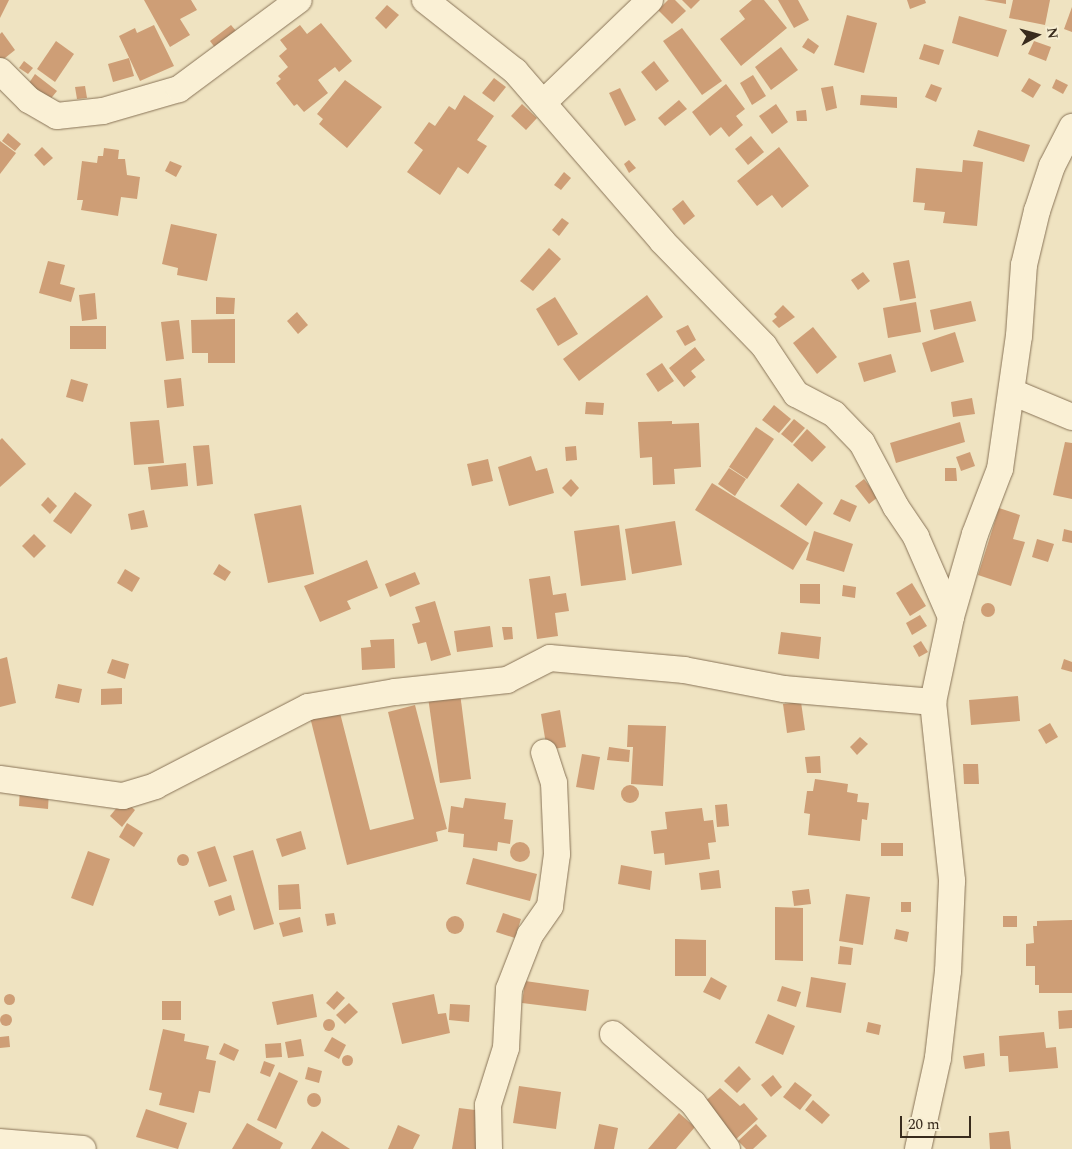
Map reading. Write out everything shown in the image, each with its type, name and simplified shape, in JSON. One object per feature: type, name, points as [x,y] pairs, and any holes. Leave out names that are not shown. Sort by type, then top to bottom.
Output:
[{"type":"street","points":[[0,71],[29,100],[57,116],[103,111],[179,88],[299,0]]},
{"type":"street","points":[[425,0],[514,71],[544,102],[662,241],[764,346],[796,394],[834,414],[862,443],[896,507],[916,537],[951,617]]},
{"type":"street","points":[[544,102],[650,0]]},
{"type":"street","points":[[918,1149],[938,1058],[948,971],[952,881],[933,702],[951,617],[975,534],[1000,469],[1012,392],[1024,265],[1049,175],[1072,127]]},
{"type":"street","points":[[1012,392],[1072,417]]},
{"type":"street","points":[[0,779],[123,796],[155,786],[308,707],[395,692],[507,680],[550,658],[684,670],[784,689],[933,702]]},
{"type":"street","points":[[489,1149],[488,1105],[506,1048],[509,990],[530,935],[550,906],[554,872],[554,782],[544,752]]},
{"type":"street","points":[[613,1034],[693,1103],[727,1149]]},
{"type":"street","points":[[0,1142],[69,1148]]},
{"type":"building","points":[[0,0],[9,0],[0,18]]},
{"type":"building","points":[[144,0],[191,0],[197,10],[180,19],[190,35],[170,47]]},
{"type":"building","points":[[668,0],[675,0],[686,11],[672,24],[658,10]]},
{"type":"building","points":[[682,0],[700,0],[691,9]]},
{"type":"building","points":[[752,0],[764,0],[787,28],[741,66],[720,39],[745,19],[739,11]]},
{"type":"building","points":[[778,0],[798,0],[809,20],[794,28]]},
{"type":"building","points":[[907,0],[925,0],[926,3],[910,9]]},
{"type":"building","points":[[984,0],[1006,0],[1006,4]]},
{"type":"building","points":[[1013,0],[1050,0],[1045,25],[1009,18]]},
{"type":"building","points":[[387,5],[399,15],[386,29],[375,18]]},
{"type":"building","points":[[1072,7],[1072,32],[1064,29]]},
{"type":"building","points":[[847,15],[877,23],[864,73],[834,65]]},
{"type":"building","points":[[959,16],[1007,30],[998,57],[952,43]]},
{"type":"building","points":[[321,23],[352,61],[339,72],[335,67],[318,80],[328,93],[304,112],[297,104],[294,106],[276,83],[281,79],[278,76],[288,67],[279,56],[287,49],[280,40],[300,25],[307,34]]},
{"type":"building","points":[[154,25],[174,66],[140,81],[119,36],[135,28],[137,33]]},
{"type":"building","points":[[231,25],[237,32],[216,49],[210,41]]},
{"type":"building","points":[[682,28],[722,81],[702,95],[663,41]]},
{"type":"building","points":[[2,32],[15,50],[0,62],[0,34]]},
{"type":"building","points":[[808,38],[819,46],[814,54],[802,47]]},
{"type":"building","points":[[56,41],[74,54],[55,82],[37,69]]},
{"type":"building","points":[[1034,41],[1051,47],[1046,61],[1028,54]]},
{"type":"building","points":[[924,44],[944,50],[939,65],[919,59]]},
{"type":"building","points":[[781,47],[798,70],[771,90],[755,67]]},
{"type":"building","points":[[129,58],[134,76],[113,82],[108,64]]},
{"type":"building","points":[[24,61],[33,68],[28,74],[19,68]]},
{"type":"building","points":[[654,61],[669,81],[656,91],[641,72]]},
{"type":"building","points":[[35,74],[57,91],[48,102],[27,86]]},
{"type":"building","points":[[753,75],[766,96],[752,105],[740,83]]},
{"type":"building","points":[[494,78],[506,87],[494,102],[482,93]]},
{"type":"building","points":[[1029,78],[1041,85],[1033,98],[1021,91]]},
{"type":"building","points":[[1056,79],[1068,85],[1063,94],[1052,88]]},
{"type":"building","points":[[345,80],[382,107],[347,148],[319,124],[323,119],[317,114]]},
{"type":"building","points":[[726,84],[745,109],[736,116],[743,125],[729,137],[721,127],[710,136],[692,112]]},
{"type":"building","points":[[931,84],[942,88],[936,102],[925,97]]},
{"type":"building","points":[[85,86],[87,98],[77,99],[75,87]]},
{"type":"building","points":[[833,86],[837,108],[826,111],[821,88]]},
{"type":"building","points":[[620,88],[636,120],[625,126],[609,93]]},
{"type":"building","points":[[464,95],[494,116],[477,140],[487,146],[468,174],[458,167],[440,195],[407,172],[423,150],[414,143],[429,122],[435,126],[449,106],[455,110]]},
{"type":"building","points":[[861,95],[897,97],[897,108],[860,105]]},
{"type":"building","points":[[679,100],[687,109],[665,126],[658,118]]},
{"type":"building","points":[[522,104],[537,118],[526,130],[511,116]]},
{"type":"building","points":[[776,104],[788,122],[772,134],[759,116]]},
{"type":"building","points":[[806,110],[807,121],[797,121],[796,111]]},
{"type":"building","points":[[978,130],[1030,145],[1024,162],[973,146]]},
{"type":"building","points":[[8,133],[21,144],[15,151],[2,141]]},
{"type":"building","points":[[751,136],[764,152],[748,165],[735,149]]},
{"type":"building","points":[[0,141],[16,153],[0,174]]},
{"type":"building","points":[[42,147],[53,158],[44,166],[34,155]]},
{"type":"building","points":[[779,147],[809,186],[782,208],[772,195],[757,206],[737,181]]},
{"type":"building","points":[[104,148],[119,150],[118,159],[125,159],[127,175],[140,177],[137,199],[121,197],[118,216],[81,210],[83,200],[77,200],[82,161],[97,163],[98,156],[103,156]]},
{"type":"building","points":[[629,160],[636,168],[629,173],[624,164]]},
{"type":"building","points":[[963,160],[983,162],[977,226],[943,223],[945,212],[924,210],[925,203],[913,202],[916,168],[962,172]]},
{"type":"building","points":[[170,161],[182,166],[176,177],[165,171]]},
{"type":"building","points":[[564,172],[571,178],[561,190],[554,185]]},
{"type":"building","points":[[683,200],[695,216],[684,225],[672,209]]},
{"type":"building","points":[[562,218],[569,223],[559,236],[552,230]]},
{"type":"building","points":[[171,224],[217,234],[207,281],[177,275],[178,268],[162,264]]},
{"type":"building","points":[[549,248],[561,259],[533,291],[520,281]]},
{"type":"building","points":[[909,260],[916,298],[900,301],[893,263]]},
{"type":"building","points":[[48,261],[65,265],[60,284],[75,288],[71,302],[39,293]]},
{"type":"building","points":[[863,272],[870,281],[858,290],[851,280]]},
{"type":"building","points":[[95,293],[97,319],[82,321],[79,295]]},
{"type":"building","points":[[647,295],[663,317],[579,381],[563,359]]},
{"type":"building","points":[[216,297],[235,298],[234,314],[216,314]]},
{"type":"building","points":[[555,297],[578,334],[558,346],[536,309]]},
{"type":"building","points":[[971,301],[976,321],[934,330],[930,310]]},
{"type":"building","points":[[916,302],[921,332],[888,338],[883,308]]},
{"type":"building","points":[[783,305],[795,317],[779,328],[772,321],[777,317],[774,314]]},
{"type":"building","points":[[297,312],[308,325],[298,334],[287,321]]},
{"type":"building","points":[[235,319],[235,363],[208,363],[208,353],[192,353],[191,320]]},
{"type":"building","points":[[179,320],[184,359],[166,361],[161,322]]},
{"type":"building","points":[[688,325],[696,340],[685,346],[676,331]]},
{"type":"building","points":[[70,326],[106,326],[106,349],[70,349]]},
{"type":"building","points":[[813,327],[837,357],[817,374],[793,343]]},
{"type":"building","points":[[955,332],[964,362],[931,372],[922,343]]},
{"type":"building","points":[[695,347],[705,360],[691,371],[696,377],[684,387],[669,368]]},
{"type":"building","points":[[891,354],[896,372],[864,382],[858,363]]},
{"type":"building","points":[[662,363],[674,381],[658,392],[646,374]]},
{"type":"building","points":[[181,378],[184,406],[167,408],[164,380]]},
{"type":"building","points":[[71,379],[88,384],[83,402],[66,397]]},
{"type":"building","points":[[972,398],[975,414],[953,417],[951,402]]},
{"type":"building","points":[[586,402],[604,403],[603,415],[585,414]]},
{"type":"building","points":[[774,405],[791,419],[779,433],[762,420]]},
{"type":"building","points":[[794,419],[805,428],[792,443],[781,434]]},
{"type":"building","points":[[159,420],[164,463],[134,465],[130,422]]},
{"type":"building","points":[[672,421],[672,424],[699,423],[701,467],[674,469],[675,484],[653,485],[652,457],[640,458],[638,422]]},
{"type":"building","points":[[960,422],[965,442],[896,463],[890,443]]},
{"type":"building","points":[[756,427],[774,439],[747,479],[729,467]]},
{"type":"building","points":[[807,429],[826,447],[812,462],[793,445]]},
{"type":"building","points":[[2,438],[26,464],[0,487],[0,440]]},
{"type":"building","points":[[1065,442],[1072,443],[1072,499],[1053,495]]},
{"type":"building","points":[[209,445],[213,484],[197,486],[193,446]]},
{"type":"building","points":[[576,446],[577,460],[566,461],[565,447]]},
{"type":"building","points":[[970,452],[975,466],[961,471],[956,457]]},
{"type":"building","points":[[531,456],[536,471],[547,468],[554,493],[509,506],[498,467]]},
{"type":"building","points":[[488,459],[493,481],[472,486],[467,464]]},
{"type":"building","points":[[186,463],[188,486],[151,490],[148,467]]},
{"type":"building","points":[[729,468],[746,479],[735,496],[718,484]]},
{"type":"building","points":[[945,468],[956,468],[957,481],[945,481]]},
{"type":"building","points":[[571,479],[579,488],[571,497],[562,488]]},
{"type":"building","points":[[864,479],[878,497],[869,504],[855,486]]},
{"type":"building","points":[[712,483],[809,543],[793,570],[695,510]]},
{"type":"building","points":[[798,483],[823,503],[806,526],[780,506]]},
{"type":"building","points":[[75,492],[92,505],[71,534],[53,521]]},
{"type":"building","points":[[48,497],[57,506],[50,514],[41,505]]},
{"type":"building","points":[[841,499],[857,506],[850,522],[833,514]]},
{"type":"building","points":[[301,505],[314,574],[268,583],[254,514]]},
{"type":"building","points":[[999,508],[1020,515],[1013,539],[1025,542],[1011,586],[978,575]]},
{"type":"building","points":[[144,510],[148,527],[131,530],[128,514]]},
{"type":"building","points":[[675,521],[682,565],[632,574],[625,529]]},
{"type":"building","points":[[619,525],[626,580],[581,586],[574,531]]},
{"type":"building","points":[[1064,529],[1072,531],[1072,543],[1062,541]]},
{"type":"building","points":[[814,531],[853,544],[844,572],[806,560]]},
{"type":"building","points":[[34,534],[46,546],[34,558],[22,546]]},
{"type":"building","points":[[1037,539],[1054,544],[1048,562],[1032,557]]},
{"type":"building","points":[[367,560],[378,588],[347,601],[351,609],[320,622],[304,586]]},
{"type":"building","points":[[219,564],[231,572],[225,581],[213,574]]},
{"type":"building","points":[[125,569],[140,578],[132,592],[117,583]]},
{"type":"building","points":[[415,572],[420,584],[390,597],[385,584]]},
{"type":"building","points":[[550,576],[553,595],[566,593],[569,611],[555,613],[558,636],[537,639],[529,579]]},
{"type":"building","points":[[912,583],[926,606],[910,616],[896,593]]},
{"type":"building","points":[[800,584],[820,584],[820,604],[800,603]]},
{"type":"building","points":[[843,585],[856,587],[855,598],[842,596]]},
{"type":"building","points":[[435,601],[451,655],[431,661],[426,642],[418,644],[412,624],[420,622],[415,607]]},
{"type":"building","points":[[985,603],[991,603],[995,610],[991,617],[985,617],[981,613],[981,607]]},
{"type":"building","points":[[920,615],[927,626],[912,635],[906,623]]},
{"type":"building","points":[[490,626],[493,647],[457,652],[454,631]]},
{"type":"building","points":[[502,627],[512,627],[513,639],[504,640]]},
{"type":"building","points":[[781,632],[821,637],[819,659],[778,654]]},
{"type":"building","points":[[394,639],[395,668],[362,670],[361,648],[371,647],[370,640]]},
{"type":"building","points":[[921,641],[928,652],[919,657],[913,646]]},
{"type":"building","points":[[7,657],[16,703],[0,707],[0,659]]},
{"type":"building","points":[[112,659],[129,664],[125,679],[107,673]]},
{"type":"building","points":[[1064,659],[1072,662],[1072,672],[1061,669]]},
{"type":"building","points":[[58,684],[82,689],[79,703],[55,698]]},
{"type":"building","points":[[122,688],[122,704],[101,705],[101,689]]},
{"type":"building","points":[[460,693],[471,779],[440,783],[428,697]]},
{"type":"building","points":[[1018,696],[1020,721],[971,725],[969,700]]},
{"type":"building","points":[[801,702],[805,730],[787,733],[783,704]]},
{"type":"building","points":[[415,705],[447,829],[436,832],[438,841],[347,865],[310,717],[339,709],[370,830],[414,819],[388,712]]},
{"type":"building","points":[[560,710],[566,747],[547,750],[541,714]]},
{"type":"building","points":[[1050,723],[1058,737],[1046,744],[1038,730]]},
{"type":"building","points":[[628,725],[666,726],[663,786],[631,784],[633,747],[627,747]]},
{"type":"building","points":[[860,737],[868,744],[857,755],[850,747]]},
{"type":"building","points":[[609,747],[630,750],[629,762],[607,760]]},
{"type":"building","points":[[582,754],[600,757],[594,790],[576,787]]},
{"type":"building","points":[[820,756],[821,773],[807,773],[805,757]]},
{"type":"building","points":[[963,764],[978,764],[979,784],[964,784]]},
{"type":"building","points":[[815,779],[848,784],[847,792],[858,794],[857,802],[869,803],[867,820],[862,819],[860,841],[808,835],[810,814],[804,813],[807,791],[813,791]]},
{"type":"building","points":[[630,785],[636,788],[639,794],[636,800],[630,803],[624,800],[621,794],[624,788]]},
{"type":"building","points":[[20,788],[49,790],[48,809],[19,806]]},
{"type":"building","points":[[465,798],[506,803],[504,819],[513,820],[510,844],[498,842],[497,851],[463,847],[464,834],[448,832],[451,806],[463,808]]},
{"type":"building","points":[[123,800],[135,810],[122,827],[110,816]]},
{"type":"building","points":[[727,804],[729,826],[717,827],[715,805]]},
{"type":"building","points":[[702,808],[704,821],[713,820],[716,842],[708,843],[710,859],[665,865],[664,853],[654,854],[651,831],[667,829],[665,812]]},
{"type":"building","points":[[127,823],[143,833],[134,847],[119,837]]},
{"type":"building","points":[[301,831],[306,849],[282,857],[276,839]]},
{"type":"building","points":[[516,842],[524,842],[530,848],[530,856],[524,862],[516,862],[510,856],[510,848]]},
{"type":"building","points":[[881,843],[903,843],[903,856],[881,856]]},
{"type":"building","points":[[215,846],[227,881],[209,887],[197,852]]},
{"type":"building","points":[[253,850],[274,924],[254,930],[233,856]]},
{"type":"building","points":[[88,851],[110,859],[93,906],[71,898]]},
{"type":"building","points":[[181,854],[185,854],[189,860],[185,866],[181,866],[177,862],[177,858]]},
{"type":"building","points":[[473,858],[537,874],[530,901],[466,884]]},
{"type":"building","points":[[621,865],[652,871],[650,890],[618,884]]},
{"type":"building","points":[[719,870],[721,888],[701,890],[699,873]]},
{"type":"building","points":[[299,884],[301,909],[279,910],[278,885]]},
{"type":"building","points":[[809,889],[811,904],[794,906],[792,891]]},
{"type":"building","points":[[846,894],[870,897],[863,945],[839,941]]},
{"type":"building","points":[[231,895],[235,910],[219,916],[214,901]]},
{"type":"building","points":[[901,902],[911,902],[911,912],[901,912]]},
{"type":"building","points":[[775,907],[803,908],[803,961],[775,960]]},
{"type":"building","points":[[334,913],[336,924],[327,926],[325,914]]},
{"type":"building","points":[[503,913],[521,919],[515,938],[496,932]]},
{"type":"building","points":[[455,916],[461,919],[464,925],[461,931],[455,934],[449,931],[446,925],[449,919]]},
{"type":"building","points":[[1003,916],[1017,916],[1017,927],[1003,927]]},
{"type":"building","points":[[300,917],[303,932],[283,937],[279,923]]},
{"type":"building","points":[[1072,920],[1072,993],[1039,993],[1039,985],[1035,985],[1035,966],[1026,966],[1026,944],[1034,943],[1033,926],[1037,926],[1037,921]]},
{"type":"building","points":[[896,929],[909,932],[907,942],[894,939]]},
{"type":"building","points":[[675,939],[706,940],[706,976],[675,976]]},
{"type":"building","points":[[840,946],[853,948],[851,965],[838,964]]},
{"type":"building","points":[[711,977],[727,986],[720,1000],[703,992]]},
{"type":"building","points":[[811,977],[846,983],[841,1013],[806,1007]]},
{"type":"building","points":[[525,981],[589,990],[586,1011],[522,1003]]},
{"type":"building","points":[[782,986],[801,992],[796,1007],[777,1001]]},
{"type":"building","points":[[337,991],[345,998],[334,1010],[326,1003]]},
{"type":"building","points":[[7,994],[11,994],[14,999],[13,1003],[7,1004],[4,1001],[4,997]]},
{"type":"building","points":[[313,994],[317,1017],[277,1025],[272,1002]]},
{"type":"building","points":[[434,994],[438,1014],[446,1013],[450,1033],[402,1044],[392,1003]]},
{"type":"building","points":[[162,1001],[181,1001],[181,1020],[162,1020]]},
{"type":"building","points":[[349,1003],[358,1012],[345,1024],[336,1015]]},
{"type":"building","points":[[450,1004],[470,1005],[469,1022],[449,1020]]},
{"type":"building","points":[[1072,1010],[1072,1028],[1059,1029],[1058,1011]]},
{"type":"building","points":[[8,1014],[11,1015],[11,1025],[4,1026],[1,1025],[0,1018],[1,1015]]},
{"type":"building","points":[[768,1014],[795,1026],[783,1055],[755,1043]]},
{"type":"building","points":[[329,1019],[335,1025],[329,1031],[323,1025]]},
{"type":"building","points":[[868,1022],[881,1025],[879,1035],[866,1032]]},
{"type":"building","points":[[163,1029],[185,1034],[184,1041],[209,1046],[206,1059],[216,1061],[210,1093],[199,1091],[194,1113],[159,1105],[162,1093],[149,1090]]},
{"type":"building","points":[[1044,1032],[1046,1048],[1056,1047],[1058,1068],[1009,1072],[1008,1056],[1000,1056],[999,1036]]},
{"type":"building","points":[[9,1036],[10,1047],[0,1048],[0,1037]]},
{"type":"building","points":[[332,1037],[346,1045],[339,1059],[324,1051]]},
{"type":"building","points":[[301,1039],[304,1056],[288,1058],[285,1042]]},
{"type":"building","points":[[224,1043],[239,1050],[234,1061],[219,1054]]},
{"type":"building","points":[[281,1043],[282,1057],[266,1058],[265,1044]]},
{"type":"building","points":[[984,1053],[985,1066],[965,1069],[963,1056]]},
{"type":"building","points":[[347,1054],[353,1060],[347,1066],[341,1060]]},
{"type":"building","points":[[264,1061],[275,1065],[270,1077],[260,1073]]},
{"type":"building","points":[[739,1066],[751,1079],[737,1093],[724,1081]]},
{"type":"building","points":[[308,1067],[322,1071],[319,1083],[305,1079]]},
{"type":"building","points":[[279,1072],[298,1081],[276,1129],[257,1120]]},
{"type":"building","points":[[773,1075],[782,1087],[771,1097],[761,1085]]},
{"type":"building","points":[[795,1082],[812,1095],[800,1110],[783,1097]]},
{"type":"building","points":[[519,1086],[561,1092],[556,1129],[513,1123]]},
{"type":"building","points":[[720,1088],[740,1106],[744,1103],[758,1119],[734,1141],[701,1105]]},
{"type":"building","points":[[314,1093],[319,1095],[321,1100],[319,1105],[314,1107],[309,1105],[307,1100],[309,1095]]},
{"type":"building","points":[[813,1100],[830,1115],[822,1124],[805,1110]]},
{"type":"building","points":[[459,1108],[483,1111],[477,1149],[452,1149]]},
{"type":"building","points":[[146,1109],[187,1123],[178,1149],[136,1137]]},
{"type":"building","points":[[679,1113],[695,1127],[676,1149],[648,1149]]},
{"type":"building","points":[[247,1123],[283,1143],[280,1149],[232,1149]]},
{"type":"building","points":[[599,1124],[618,1128],[614,1149],[594,1149]]},
{"type":"building","points":[[756,1124],[767,1136],[753,1149],[746,1149],[738,1141]]},
{"type":"building","points":[[398,1125],[420,1135],[413,1149],[388,1149]]},
{"type":"building","points":[[322,1131],[350,1149],[311,1149]]},
{"type":"building","points":[[1009,1131],[1011,1149],[990,1149],[989,1133]]}]
